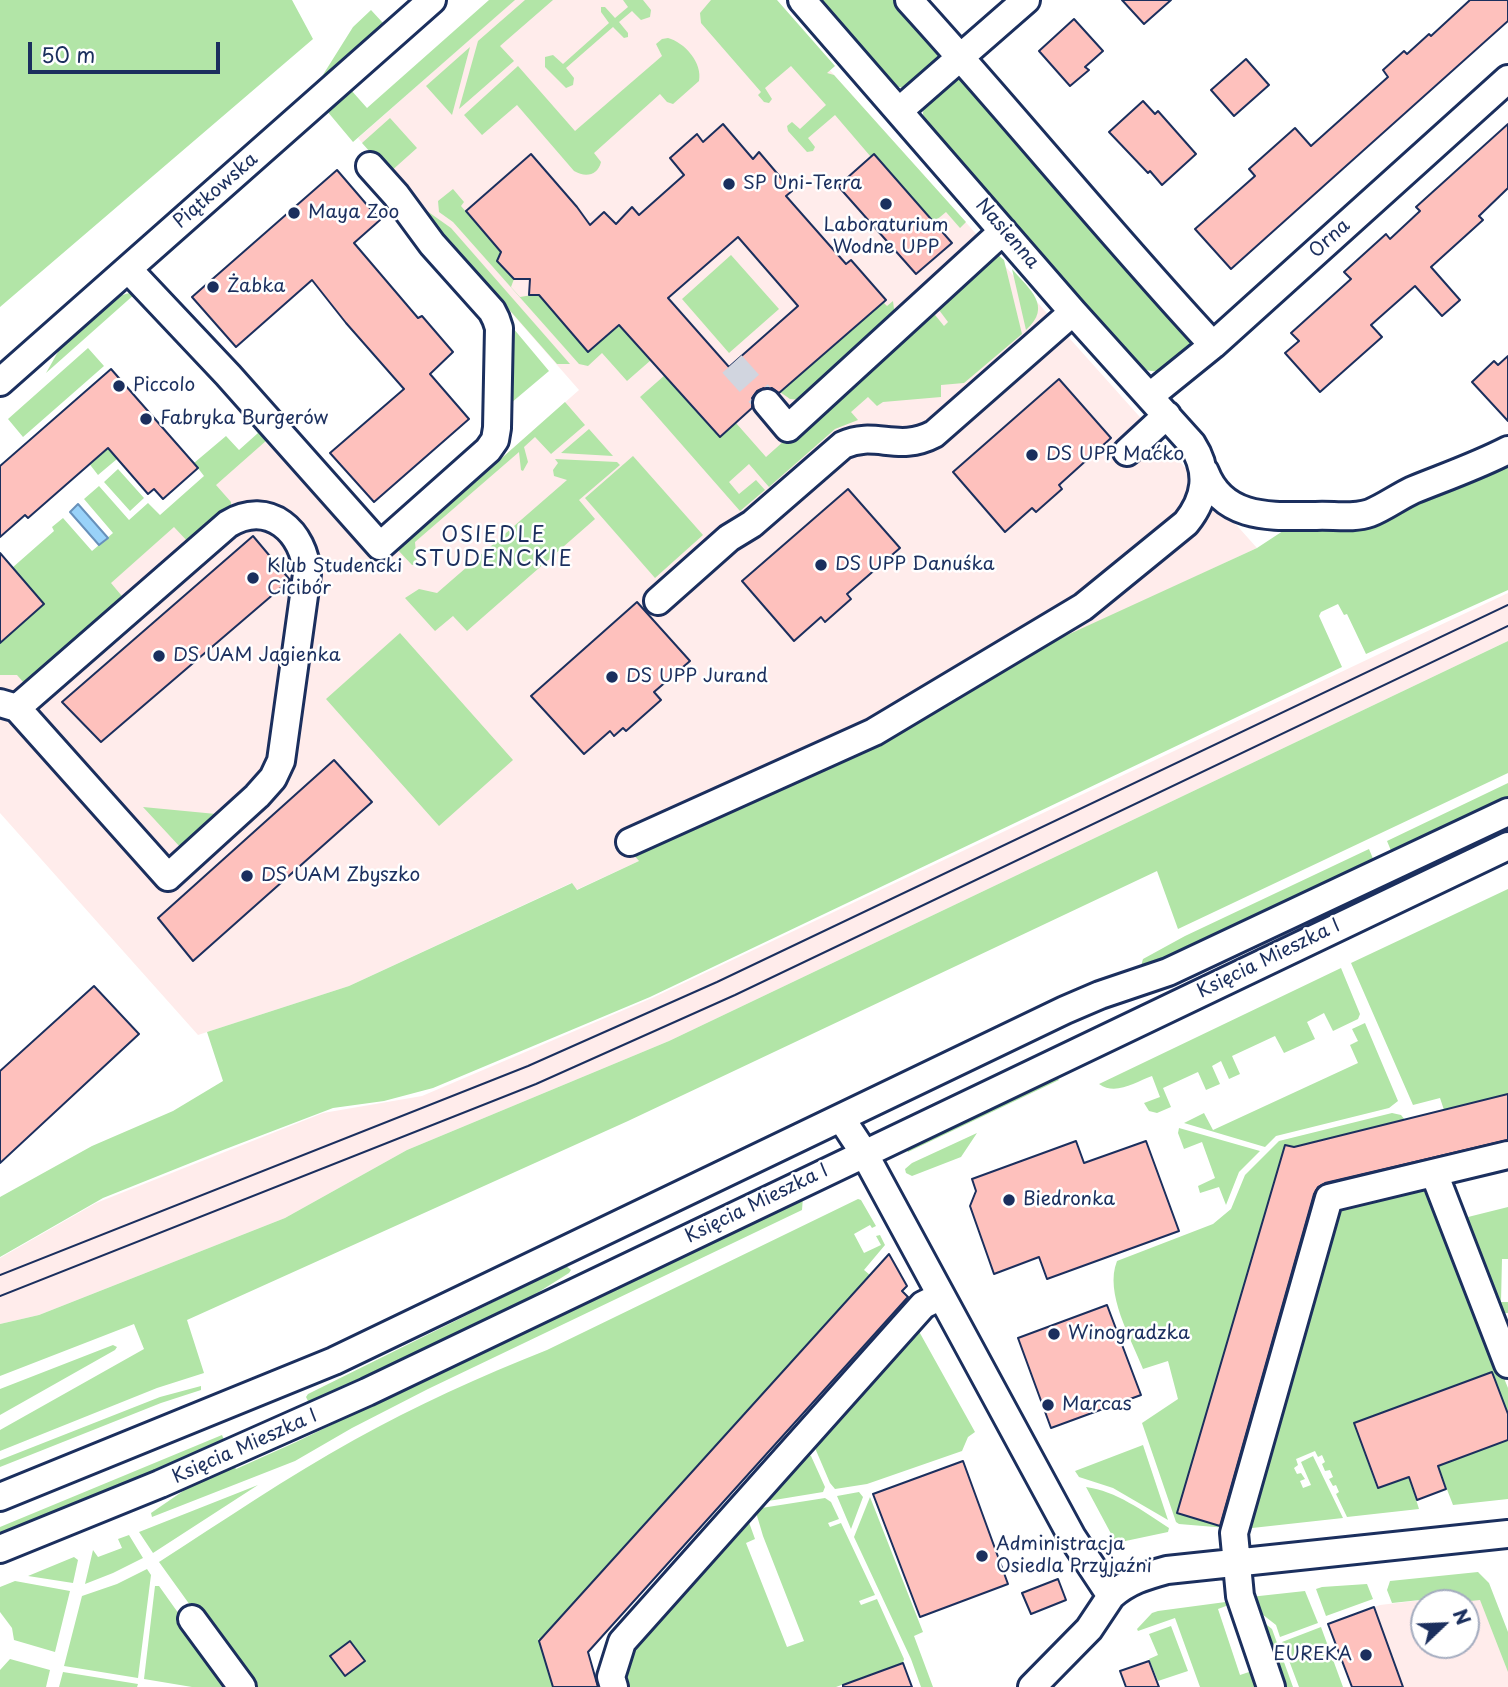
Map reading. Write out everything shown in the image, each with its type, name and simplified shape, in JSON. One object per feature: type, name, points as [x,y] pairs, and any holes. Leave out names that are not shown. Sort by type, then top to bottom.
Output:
[{"type":"street","name":"Piątkowska","points":[[0,382],[432,0]]},
{"type":"street","name":"Nasienna","points":[[803,0],[1073,312],[1192,444],[1199,454],[1205,480],[1234,505],[1254,514],[1277,517],[1353,516],[1370,513],[1410,491],[1508,450]]},
{"type":"street","points":[[909,0],[1135,261],[1213,345]]},
{"type":"street","points":[[900,110],[1026,0]]},
{"type":"street","name":"Orna","points":[[1127,452],[1159,406],[1213,345],[1508,79]]},
{"type":"street","points":[[128,269],[228,375],[380,546],[488,450],[495,440],[498,428],[499,328],[492,311],[432,244],[396,195],[370,166]]},
{"type":"street","points":[[767,403],[789,428],[1003,231]]},
{"type":"street","points":[[658,601],[729,538],[752,524],[843,445],[860,439],[914,443],[934,434],[1073,312]]},
{"type":"street","points":[[630,842],[874,732],[1083,607],[1186,523],[1194,513],[1205,480]]},
{"type":"street","points":[[253,514],[270,517],[284,525],[296,538],[306,558],[307,575],[281,761],[273,778],[257,796],[168,877],[9,706],[241,516],[253,514]]},
{"type":"street","name":"Księcia Mieszka I","points":[[0,1497],[334,1361],[1065,1010],[1168,972],[1508,812]]},
{"type":"street","name":"Księcia Mieszka I","points":[[0,1549],[160,1484],[367,1392],[1508,846]]},
{"type":"street","points":[[841,1118],[864,1153],[1072,1538],[1111,1596]]},
{"type":"street","points":[[1270,1687],[1240,1596],[1234,1532],[1329,1198],[1508,1154]]},
{"type":"street","points":[[1434,1173],[1499,1321],[1508,1364]]},
{"type":"street","points":[[614,1687],[611,1677],[622,1642],[923,1306],[941,1296]]},
{"type":"street","points":[[1032,1687],[1089,1629],[1111,1596],[1124,1584],[1140,1577],[1167,1570],[1508,1534]]},
{"type":"street","points":[[192,1619],[242,1687]]},
{"type":"shaded area","points":[[514,0],[767,0],[1257,548],[625,844],[639,861],[576,890],[571,883],[349,986],[198,1035],[0,813],[0,670],[263,439],[378,567],[579,390],[358,138]]},
{"type":"shaded area","points":[[1508,593],[1508,641],[669,1041],[407,1150],[285,1218],[39,1315],[0,1324],[0,1258],[96,1203],[323,1113],[422,1096],[652,998]]},
{"type":"shaded area","points":[[1490,1592],[1508,1638],[1508,1687],[1352,1687],[1328,1624],[1380,1605],[1410,1601],[1410,1659],[1480,1659],[1480,1593]]},
{"type":"green space","points":[[0,0],[292,0],[313,39],[0,307]]},
{"type":"green space","points":[[489,0],[515,0],[353,142],[327,111],[351,90],[367,108]]},
{"type":"green space","points":[[525,0],[553,0],[500,46],[514,61],[459,109],[478,41]]},
{"type":"green space","points":[[623,0],[643,0],[651,10],[650,17],[641,20],[632,11],[619,22],[628,37],[624,38],[613,27],[566,68],[574,78],[573,85],[566,88],[545,67],[545,57],[553,55],[563,64],[609,23],[601,12],[601,7],[605,7],[615,18],[628,7]]},
{"type":"green space","points":[[711,0],[777,0],[835,66],[827,73],[834,75],[966,222],[960,228],[946,212],[934,222],[835,115],[808,138],[815,147],[813,151],[807,152],[788,131],[787,126],[792,122],[800,129],[826,105],[791,66],[765,88],[772,99],[769,103],[764,102],[758,95],[761,92],[701,23],[700,13]]},
{"type":"green space","points":[[817,0],[895,0],[939,50],[941,58],[906,88],[893,86]]},
{"type":"green space","points":[[371,10],[383,23],[321,78],[353,27]]},
{"type":"green space","points":[[668,38],[691,54],[698,67],[699,81],[673,104],[660,94],[594,153],[601,162],[591,174],[574,171],[517,105],[482,135],[464,115],[518,66],[575,131],[662,56],[656,44]]},
{"type":"green space","points":[[470,47],[452,115],[426,86]]},
{"type":"green space","points":[[963,74],[1194,340],[1194,345],[1167,367],[1153,371],[1137,365],[926,124],[923,109],[930,97],[952,75]]},
{"type":"green space","points":[[390,118],[417,148],[389,173],[362,143]]},
{"type":"green space","points":[[453,189],[464,202],[461,206],[501,252],[497,261],[514,279],[511,287],[520,297],[538,294],[588,351],[624,321],[651,360],[627,381],[602,353],[588,366],[579,364],[453,222],[439,212],[438,201]]},
{"type":"green space","points":[[427,211],[451,228],[570,364],[557,364],[424,213]]},
{"type":"green space","points":[[997,254],[1004,260],[1022,334],[964,383],[941,385],[941,397],[883,402],[877,406],[868,397],[851,412],[858,420],[835,429],[769,487],[749,464],[729,482],[739,494],[756,480],[765,490],[740,511],[640,397],[665,375],[736,423],[766,457],[931,310],[944,326],[948,322],[936,306]]},
{"type":"green space","points":[[731,255],[779,309],[729,353],[682,299]]},
{"type":"green space","points":[[1012,269],[1031,291],[1038,305],[1038,313],[1026,330]]},
{"type":"green space","points":[[136,293],[46,373],[60,349],[83,325],[113,300]]},
{"type":"green space","points":[[893,301],[895,317],[803,400],[790,399],[780,392],[883,302],[887,306]]},
{"type":"green space","points":[[513,328],[549,371],[511,403]]},
{"type":"green space","points":[[88,348],[104,366],[23,437],[8,419]]},
{"type":"green space","points":[[565,402],[585,425],[551,454],[535,437],[524,447],[528,462],[523,471],[519,452],[415,542],[417,564],[412,565],[398,550]]},
{"type":"green space","points":[[251,414],[268,434],[267,440],[216,485],[231,502],[231,509],[190,544],[174,527],[111,583],[126,601],[32,682],[24,683],[17,675],[0,675],[0,643],[44,604],[12,568],[54,531],[52,527],[63,518],[92,551],[113,533],[84,499],[99,486],[129,520],[148,503],[160,515],[204,476],[194,463],[226,436],[239,450],[258,433],[246,418]]},
{"type":"green space","points":[[589,429],[613,456],[561,453]]},
{"type":"green space","points":[[99,437],[121,452],[115,457],[117,459],[98,475],[81,453]]},
{"type":"green space","points":[[633,456],[703,535],[655,578],[585,498]]},
{"type":"green space","points":[[1508,457],[1508,590],[1366,654],[1347,614],[1344,615],[1338,604],[1321,612],[1319,616],[1342,667],[650,997],[433,1088],[384,1101],[333,1108],[103,1198],[0,1257],[0,1197],[92,1146],[173,1111],[223,1081],[207,1032],[349,986],[572,883],[577,890],[639,861],[624,844],[1257,548],[1289,527]]},
{"type":"green space","points":[[555,459],[617,462],[620,465],[579,500],[595,519],[467,631],[453,616],[435,631],[405,598],[419,589],[437,593],[567,480],[554,476],[553,470],[558,463]]},
{"type":"green space","points":[[118,469],[144,498],[130,511],[104,482]]},
{"type":"green space","points":[[400,633],[513,760],[439,826],[326,699]]},
{"type":"green space","points":[[1508,641],[1508,773],[1178,929],[1157,871],[628,1121],[187,1320],[204,1373],[157,1388],[0,1451],[0,1430],[144,1349],[134,1324],[0,1376],[0,1324],[39,1315],[285,1218],[407,1150],[669,1041]]},
{"type":"green space","points":[[1508,783],[1508,801],[1392,853],[1387,841]]},
{"type":"green space","points":[[143,807],[216,814],[181,848]]},
{"type":"green space","points":[[1369,849],[1374,861],[1180,956],[1140,969],[1143,959],[1185,936]]},
{"type":"green space","points":[[1508,889],[1508,1094],[1444,1110],[1440,1098],[1413,1105],[1351,963]]},
{"type":"green space","points":[[1341,968],[1360,1014],[1358,1019],[1333,1031],[1324,1013],[1307,1022],[1315,1039],[1284,1053],[1275,1036],[1232,1056],[1240,1074],[1229,1079],[1221,1061],[1212,1066],[1220,1084],[1206,1090],[1198,1072],[1163,1088],[1171,1107],[1157,1113],[1149,1111],[1144,1103],[1160,1097],[1152,1076],[1119,1088],[1112,1089],[1099,1084]]},
{"type":"green space","points":[[1365,1023],[1398,1101],[1389,1108],[1276,1136],[1265,1147],[1184,1123],[1204,1113],[1213,1130],[1358,1063],[1350,1045],[1358,1041],[1352,1029]]},
{"type":"green space","points":[[1054,1074],[1059,1080],[908,1152],[905,1146]]},
{"type":"green space","points":[[1392,1113],[1401,1115],[1405,1120],[1286,1149],[1285,1146],[1177,1513],[1220,1526],[1225,1509],[1232,1510],[1227,1528],[1179,1524],[1176,1522],[1142,1423],[1178,1399],[1168,1361],[1143,1369],[1116,1301],[1114,1274],[1117,1261],[1213,1224],[1231,1209],[1245,1175],[1279,1141]]},
{"type":"green space","points":[[1179,1128],[1260,1151],[1239,1172],[1226,1205],[1219,1187],[1200,1193],[1198,1186],[1215,1178],[1202,1142],[1184,1149],[1178,1133]]},
{"type":"green space","points":[[977,1133],[961,1157],[912,1176],[906,1173],[905,1169],[912,1163]]},
{"type":"green space","points":[[1421,1186],[1429,1194],[1508,1388],[1508,1414],[1492,1372],[1354,1423],[1377,1488],[1409,1477],[1419,1509],[1347,1517],[1336,1494],[1339,1492],[1336,1485],[1333,1486],[1329,1479],[1333,1477],[1330,1470],[1325,1471],[1322,1455],[1318,1457],[1315,1451],[1296,1459],[1298,1465],[1294,1468],[1297,1474],[1301,1473],[1305,1479],[1300,1481],[1303,1488],[1311,1485],[1301,1462],[1313,1456],[1343,1518],[1243,1529],[1337,1206]]},
{"type":"green space","points":[[803,1197],[802,1210],[428,1389],[295,1461],[152,1517],[151,1513],[189,1487],[296,1442]]},
{"type":"green space","points":[[858,1199],[876,1226],[872,1228],[870,1225],[854,1234],[864,1253],[881,1245],[876,1236],[880,1235],[885,1245],[864,1270],[870,1275],[540,1640],[538,1638],[553,1687],[249,1687],[159,1562],[304,1469],[377,1427],[449,1392],[547,1350]]},
{"type":"green space","points":[[1508,1207],[1508,1259],[1502,1259],[1501,1302],[1508,1302],[1508,1313],[1496,1313],[1458,1226],[1468,1217]]},
{"type":"green space","points":[[566,1266],[571,1270],[569,1273],[529,1298],[308,1401],[308,1394]]},
{"type":"green space","points":[[916,1326],[975,1432],[968,1437],[962,1451],[867,1484],[835,1489],[812,1441]]},
{"type":"green space","points":[[113,1345],[117,1347],[115,1350],[0,1415],[0,1389]]},
{"type":"green space","points":[[201,1386],[201,1390],[161,1403],[0,1467],[0,1460],[160,1397]]},
{"type":"green space","points":[[222,1435],[225,1442],[0,1533],[0,1527]]},
{"type":"green space","points":[[1508,1440],[1508,1499],[1453,1505],[1438,1466]]},
{"type":"green space","points":[[1143,1445],[1168,1520],[1113,1488],[1079,1477],[1075,1471]]},
{"type":"green space","points":[[803,1451],[811,1456],[825,1487],[823,1492],[756,1503]]},
{"type":"green space","points":[[258,1485],[153,1553],[139,1532]]},
{"type":"green space","points":[[1086,1487],[1129,1503],[1169,1528],[1168,1532],[1116,1543]]},
{"type":"green space","points":[[859,1492],[863,1497],[851,1529],[837,1496]]},
{"type":"green space","points":[[870,1497],[923,1632],[914,1636],[933,1687],[921,1687],[911,1659],[854,1537]]},
{"type":"green space","points":[[825,1498],[831,1502],[839,1519],[828,1523],[830,1527],[841,1523],[875,1595],[859,1601],[861,1605],[877,1599],[904,1659],[903,1663],[836,1687],[624,1687],[635,1637],[746,1514],[755,1539],[746,1543],[787,1647],[804,1641],[755,1509]]},
{"type":"green space","points":[[129,1535],[143,1558],[85,1584],[93,1550],[98,1557],[122,1548],[118,1539]]},
{"type":"green space","points":[[74,1557],[78,1560],[73,1583],[28,1576]]},
{"type":"green space","points":[[147,1569],[151,1575],[138,1678],[64,1666],[82,1596],[117,1584]]},
{"type":"green space","points":[[1478,1572],[1489,1583],[1508,1632],[1508,1672],[1480,1600],[1480,1589],[1410,1589],[1410,1601],[1392,1603],[1387,1590],[1390,1581]]},
{"type":"green space","points":[[15,1581],[70,1591],[55,1652],[14,1640],[12,1628],[0,1612],[0,1587]]},
{"type":"green space","points":[[1367,1584],[1373,1599],[1326,1616],[1316,1589]]},
{"type":"green space","points":[[155,1586],[159,1586],[231,1687],[192,1687],[144,1679]]},
{"type":"green space","points":[[1305,1591],[1318,1623],[1280,1637],[1276,1625],[1253,1607],[1250,1597]]},
{"type":"green space","points":[[1234,1603],[1218,1609],[1240,1675],[1255,1670],[1262,1687],[1200,1687],[1175,1618],[1138,1631],[1137,1629],[1152,1613],[1158,1611]]},
{"type":"green space","points":[[1257,1617],[1272,1629],[1293,1687],[1280,1687]]},
{"type":"green space","points":[[1171,1626],[1188,1671],[1158,1681],[1149,1659],[1158,1655],[1149,1634]]},
{"type":"green space","points":[[1321,1627],[1343,1687],[1299,1687],[1282,1642]]},
{"type":"green space","points":[[10,1659],[50,1670],[46,1687],[0,1687],[0,1670]]},
{"type":"green space","points":[[63,1672],[138,1684],[137,1687],[59,1687]]},
{"type":"water","points":[[78,504],[108,538],[99,545],[70,512]]},
{"type":"building","points":[[1122,0],[1171,0],[1144,24]]},
{"type":"building","points":[[1470,0],[1508,0],[1508,21],[1231,269],[1195,229],[1255,176],[1249,169],[1295,128],[1311,146],[1388,77],[1383,70],[1404,51],[1407,54],[1429,34],[1431,36]]},
{"type":"building","points":[[1074,19],[1103,51],[1085,67],[1089,70],[1070,86],[1039,51]]},
{"type":"building","points":[[1246,59],[1269,85],[1234,116],[1211,90]]},
{"type":"building","points":[[1143,101],[1155,114],[1158,111],[1196,154],[1162,185],[1109,132]]},
{"type":"building","points":[[723,124],[753,159],[759,152],[792,191],[786,196],[846,264],[851,260],[886,300],[779,393],[772,388],[757,391],[752,398],[752,408],[720,437],[619,325],[588,352],[539,295],[529,295],[530,279],[514,279],[497,261],[501,252],[466,211],[531,154],[590,225],[604,212],[616,224],[632,207],[639,215],[684,175],[670,158],[697,134],[703,142]],"holes":[[[738,237],[798,306],[729,367],[668,298]]]},
{"type":"building","points":[[1508,124],[1508,188],[1479,216],[1483,220],[1431,267],[1460,300],[1442,316],[1415,286],[1371,325],[1382,337],[1320,392],[1285,353],[1299,341],[1291,333],[1351,279],[1344,272],[1386,234],[1390,239],[1420,211],[1416,207]]},
{"type":"building","name":"Laboraturium Wodne UPP","points":[[874,154],[952,243],[916,274],[838,186]]},
{"type":"building","points":[[337,170],[380,220],[354,243],[418,318],[422,316],[453,352],[430,374],[469,419],[374,502],[330,453],[404,389],[312,280],[236,347],[192,297]]},
{"type":"building","points":[[1508,356],[1508,421],[1472,382],[1494,361],[1498,365]]},
{"type":"building","points":[[111,369],[198,468],[163,499],[154,489],[148,494],[108,448],[28,518],[25,515],[0,537],[0,466]]},
{"type":"building","name":"DS UPP Maćko","points":[[1059,379],[1111,438],[1059,485],[1062,489],[1036,512],[1032,508],[1005,532],[953,472]]},
{"type":"building","name":"DS UPP Danuśka","points":[[848,489],[900,548],[847,594],[851,599],[825,622],[821,617],[794,641],[742,581]]},
{"type":"building","name":"DS UAM Jagienka","points":[[253,536],[290,580],[101,742],[62,702]]},
{"type":"building","points":[[0,553],[44,604],[0,643]]},
{"type":"building","name":"DS UPP Jurand","points":[[637,602],[690,661],[654,692],[661,700],[626,731],[623,728],[614,736],[610,731],[584,754],[531,696]]},
{"type":"building","name":"DS UAM Zbyszko","points":[[334,760],[372,802],[193,961],[158,918]]},
{"type":"building","points":[[94,986],[139,1034],[0,1163],[0,1071]]},
{"type":"building","points":[[1508,1094],[1508,1140],[1325,1183],[1318,1187],[1220,1526],[1177,1513],[1285,1145],[1294,1147]]},
{"type":"building","points":[[1076,1141],[1084,1163],[1146,1141],[1179,1231],[1047,1279],[1039,1257],[994,1274],[970,1206],[976,1191],[972,1179]]},
{"type":"building","points":[[889,1254],[907,1286],[902,1291],[908,1297],[588,1652],[598,1687],[553,1687],[539,1641]]},
{"type":"building","points":[[1107,1305],[1141,1395],[1051,1428],[1018,1338]]},
{"type":"building","points":[[1492,1372],[1508,1414],[1508,1440],[1438,1466],[1446,1489],[1417,1500],[1409,1477],[1378,1488],[1354,1423]]},
{"type":"building","points":[[963,1461],[1008,1584],[920,1617],[873,1494]]},
{"type":"building","points":[[1058,1579],[1066,1600],[1031,1614],[1022,1593]]},
{"type":"building","name":"EUREKA","points":[[1374,1607],[1403,1687],[1352,1687],[1328,1624]]},
{"type":"building","points":[[350,1641],[365,1661],[345,1676],[330,1656]]},
{"type":"building","points":[[1149,1661],[1159,1687],[1126,1687],[1120,1671]]},
{"type":"building","points":[[903,1663],[912,1687],[843,1687],[843,1685]]},
{"type":"tunnel","points":[[732,364],[767,403]]},
{"type":"tram line","points":[[0,1275],[528,1066],[717,982],[1508,605]]},
{"type":"tram line","points":[[0,1296],[536,1084],[735,995],[1508,626]]},
{"type":"place","name":"SP Uni-Terra","points":[[729,184]]},
{"type":"place","name":"Laboraturium Wodne UPP","points":[[886,204]]},
{"type":"place","name":"Maya Zoo","points":[[294,213]]},
{"type":"place","name":"Żabka","points":[[213,287]]},
{"type":"place","name":"Piccolo","points":[[119,386]]},
{"type":"place","name":"Fabryka Burgerów","points":[[146,419]]},
{"type":"place","name":"DS UPP Maćko","points":[[1032,455]]},
{"type":"place","name":"DS UPP Danuśka","points":[[821,565]]},
{"type":"place","name":"Klub Studencki Cicibór","points":[[253,578]]},
{"type":"place","name":"DS UAM Jagienka","points":[[159,656]]},
{"type":"place","name":"DS UPP Jurand","points":[[612,677]]},
{"type":"place","name":"DS UAM Zbyszko","points":[[247,876]]},
{"type":"place","name":"Biedronka","points":[[1009,1200]]},
{"type":"place","name":"Winogradzka","points":[[1054,1334]]},
{"type":"place","name":"Marcas","points":[[1048,1405]]},
{"type":"place","name":"Administracja Osiedla Przyjaźni","points":[[982,1556]]},
{"type":"place","name":"EUREKA","points":[[1366,1655]]},
{"type":"district","name":"OSIEDLE STUDENCKIE","points":[[494,548]]}]
